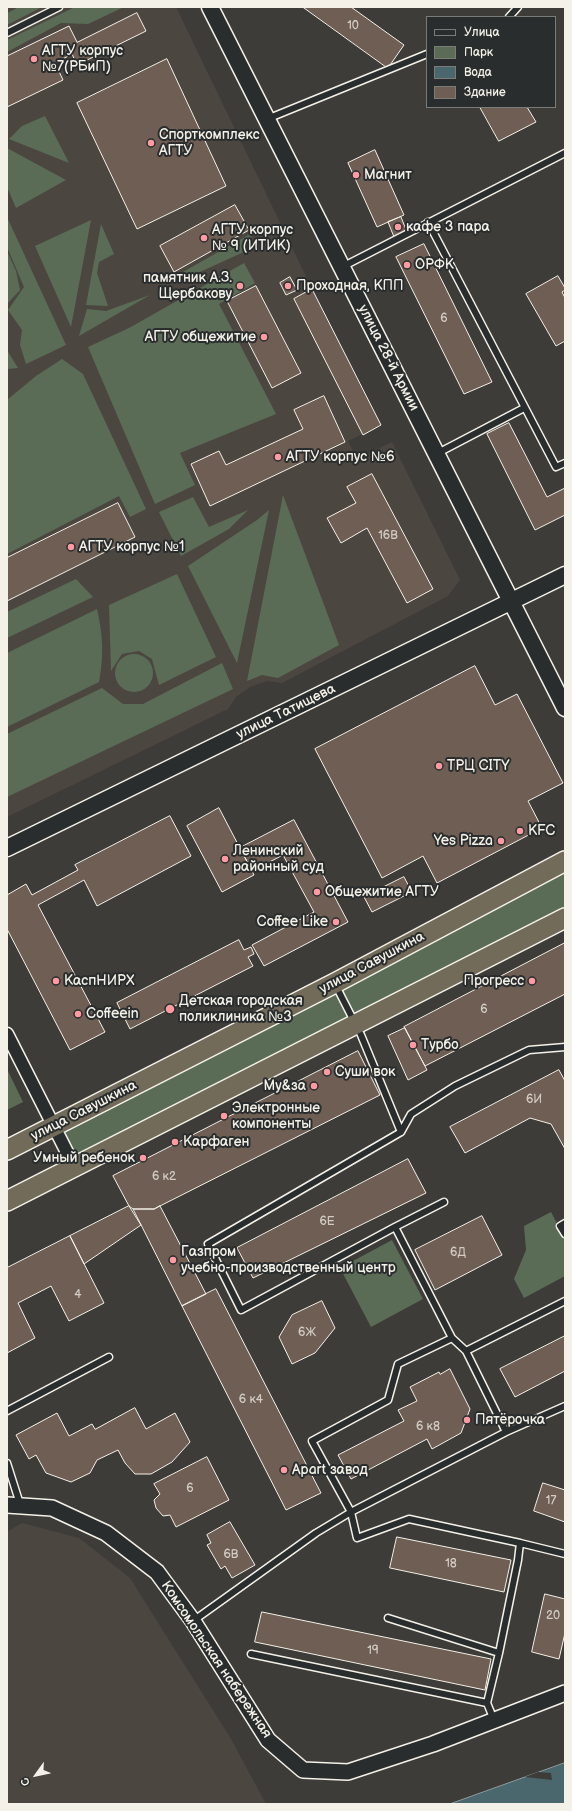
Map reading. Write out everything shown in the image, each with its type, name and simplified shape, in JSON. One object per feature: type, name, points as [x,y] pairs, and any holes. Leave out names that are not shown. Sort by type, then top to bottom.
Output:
[{"type":"highway","name":"улица Савушкина","points":[[7,1150],[55,1127],[335,983],[565,861]]},
{"type":"highway","points":[[7,1201],[565,918]]},
{"type":"main road","name":"улица 28-й Армии","points":[[210,7],[565,708]]},
{"type":"main road","name":"улица Татищева","points":[[7,848],[565,575]]},
{"type":"street","points":[[7,1034],[74,1166]]},
{"type":"street","name":"Комсомольская набережная","points":[[14,1506],[52,1508],[106,1533],[157,1572],[193,1621],[268,1740],[303,1770],[348,1772],[495,1721],[565,1693]]},
{"type":"lane","points":[[7,33],[59,7]]},
{"type":"lane","points":[[510,16],[518,7]]},
{"type":"lane","points":[[267,119],[426,54]]},
{"type":"lane","points":[[342,267],[565,153]]},
{"type":"lane","points":[[428,222],[556,467],[565,463]]},
{"type":"lane","points":[[436,454],[524,408]]},
{"type":"lane","points":[[335,983],[355,1024],[402,1132]]},
{"type":"lane","points":[[444,1202],[241,1310],[208,1244],[402,1132],[411,1114],[455,1086],[529,1050],[565,1047]]},
{"type":"lane","points":[[565,1223],[560,1226],[565,1234]]},
{"type":"lane","points":[[395,1227],[452,1338],[466,1351],[506,1432]]},
{"type":"lane","points":[[466,1351],[565,1301]]},
{"type":"lane","points":[[452,1338],[398,1364],[388,1400],[312,1440],[351,1512],[357,1538],[409,1518],[565,1554]]},
{"type":"lane","points":[[7,1411],[109,1356]]},
{"type":"lane","points":[[193,1621],[316,1533],[351,1512],[506,1432],[565,1406]]},
{"type":"lane","points":[[7,1463],[14,1506]]},
{"type":"lane","points":[[495,1721],[487,1703],[518,1560],[520,1543]]},
{"type":"lane","points":[[388,1618],[498,1653]]},
{"type":"lane","points":[[251,1654],[487,1703]]},
{"type":"shaded area","points":[[7,7],[176,7],[312,289],[381,425],[348,441],[357,459],[392,442],[460,580],[448,596],[282,683],[267,681],[250,687],[236,697],[228,709],[7,817]]},
{"type":"shaded area","points":[[22,1523],[79,1538],[130,1578],[231,1739],[266,1804],[7,1804],[7,1532]]},
{"type":"green space","points":[[19,7],[42,7],[7,25],[7,13]]},
{"type":"green space","points":[[75,7],[124,7],[88,24],[61,23],[7,52],[7,40]]},
{"type":"green space","points":[[45,116],[69,163],[9,139],[22,126]]},
{"type":"green space","points":[[7,148],[66,180],[16,208],[7,187]]},
{"type":"green space","points":[[7,217],[66,345],[26,364],[20,345],[22,330],[8,310],[24,287],[7,247]]},
{"type":"green space","points":[[91,220],[71,327],[35,246]]},
{"type":"green space","points":[[101,224],[114,254],[99,262],[97,273],[108,306],[86,305]]},
{"type":"green space","points":[[252,233],[248,250],[178,282],[174,277]]},
{"type":"green space","points":[[7,251],[16,271],[20,290],[7,304]]},
{"type":"green space","points":[[244,263],[255,283],[219,304],[276,414],[180,453],[195,485],[155,504],[88,347],[129,328]]},
{"type":"green space","points":[[150,295],[79,336],[87,309],[106,311]]},
{"type":"green space","points":[[7,350],[18,368],[7,369]]},
{"type":"green space","points":[[62,359],[83,374],[146,509],[130,517],[119,496],[7,554],[7,400],[36,376]]},
{"type":"green space","points":[[283,495],[339,645],[278,678],[262,675],[247,681]]},
{"type":"green space","points":[[193,497],[209,527],[248,510],[229,529],[181,556],[159,512]]},
{"type":"green space","points":[[269,510],[237,663],[188,566],[257,520]]},
{"type":"green space","points":[[177,574],[216,657],[159,685],[152,659],[139,651],[122,654],[111,671],[109,605]]},
{"type":"green space","points":[[76,579],[93,597],[7,638],[7,612]]},
{"type":"green space","points":[[97,609],[101,628],[102,646],[102,663],[99,682],[7,727],[7,653]]},
{"type":"green space","points":[[134,654],[144,657],[150,663],[153,673],[150,683],[144,689],[134,692],[124,689],[118,683],[115,673],[118,663],[124,657]]},
{"type":"green space","points":[[222,663],[233,689],[7,797],[7,734],[102,688],[123,704],[143,704]]},
{"type":"green space","points":[[565,869],[565,915],[76,1159],[62,1131]]},
{"type":"green space","points":[[7,1069],[23,1102],[7,1110]]},
{"type":"green space","points":[[551,1212],[565,1239],[565,1276],[524,1298],[514,1279],[526,1250],[524,1226]]},
{"type":"green space","points":[[392,1240],[423,1299],[371,1327],[340,1268]]},
{"type":"water","points":[[565,1763],[565,1804],[450,1804]]},
{"type":"pier","points":[[538,1772],[551,1773],[552,1780],[525,1777]]},
{"type":"building","points":[[303,7],[351,7],[404,45],[388,68]]},
{"type":"building","name":"АГТУ корпус №7(РБиП)","points":[[137,13],[146,31],[77,65],[72,54],[55,63],[63,80],[7,107],[7,56],[69,26],[77,42]]},
{"type":"building","name":"Спорткомплекс АГТУ","points":[[167,59],[226,186],[137,229],[77,103]]},
{"type":"building","points":[[481,108],[528,108],[536,122],[499,141]]},
{"type":"building","points":[[375,150],[404,215],[377,227],[348,163]]},
{"type":"building","name":"АГТУ корпус № 9 (ИТИК)","points":[[235,205],[249,230],[174,272],[160,246]]},
{"type":"building","name":"кафе 3 пара","points":[[401,217],[407,232],[394,237],[388,222]]},
{"type":"building","points":[[424,244],[492,382],[464,394],[396,257]]},
{"type":"building","points":[[558,276],[565,288],[562,292],[565,298],[565,341],[556,346],[526,294]]},
{"type":"building","name":"Проходная, КПП","points":[[290,277],[297,290],[286,295],[280,283]]},
{"type":"building","name":"АГТУ общежитие","points":[[256,286],[301,373],[272,388],[227,301]]},
{"type":"building","points":[[312,289],[381,425],[363,435],[294,299]]},
{"type":"building","name":"АГТУ корпус №6","points":[[324,396],[345,442],[210,506],[191,464],[219,451],[226,465],[303,429],[294,410]]},
{"type":"building","points":[[509,423],[547,497],[565,488],[565,515],[535,530],[487,434]]},
{"type":"building","points":[[372,474],[433,589],[407,603],[367,528],[341,543],[327,518],[356,503],[347,487]]},
{"type":"building","name":"АГТУ корпус №1","points":[[118,503],[135,537],[7,601],[7,558]]},
{"type":"building","name":"ТРЦ CITY","points":[[475,666],[495,705],[517,694],[563,783],[528,801],[542,828],[437,883],[423,856],[382,878],[315,749]]},
{"type":"building","name":"Ленинский районный суд","points":[[219,808],[254,875],[222,892],[187,826]]},
{"type":"building","name":"КаспНИРХ","points":[[170,816],[191,856],[97,906],[84,880],[38,905],[105,1032],[70,1050],[7,929],[7,895],[26,884],[32,895],[78,870],[75,865]]},
{"type":"building","name":"Общежитие АГТУ","points":[[294,820],[348,922],[264,966],[252,945],[314,912],[283,855],[252,871],[240,848]]},
{"type":"building","points":[[404,877],[412,892],[372,912],[364,897]]},
{"type":"building","points":[[239,940],[244,950],[251,947],[254,954],[248,957],[253,966],[130,1029],[117,1003]]},
{"type":"building","points":[[565,943],[565,994],[425,1066],[404,1027]]},
{"type":"building","points":[[405,1028],[427,1070],[408,1080],[388,1036]]},
{"type":"building","points":[[358,1051],[380,1095],[154,1209],[133,1209],[129,1206],[113,1176]]},
{"type":"building","points":[[559,1070],[565,1081],[565,1149],[551,1124],[530,1118],[465,1153],[450,1127]]},
{"type":"building","points":[[408,1159],[426,1193],[253,1278],[237,1248]]},
{"type":"building","points":[[129,1206],[141,1225],[84,1264],[70,1236]]},
{"type":"building","name":"Газпром учебно-производственный центр","points":[[160,1206],[206,1294],[182,1306],[133,1209],[154,1209]]},
{"type":"building","points":[[482,1216],[502,1255],[435,1290],[415,1250]]},
{"type":"building","points":[[70,1236],[104,1303],[69,1321],[51,1286],[18,1303],[35,1338],[7,1353],[7,1268]]},
{"type":"building","points":[[216,1289],[321,1493],[286,1510],[182,1306]]},
{"type":"building","points":[[322,1301],[335,1328],[315,1353],[292,1364],[279,1337],[292,1315]]},
{"type":"building","points":[[565,1336],[565,1371],[515,1397],[500,1369]]},
{"type":"building","points":[[450,1369],[470,1409],[461,1433],[432,1449],[427,1439],[351,1479],[338,1455],[404,1421],[398,1410],[417,1401],[410,1387],[439,1372],[440,1374]]},
{"type":"building","points":[[135,1408],[146,1429],[175,1413],[190,1442],[172,1462],[151,1474],[135,1474],[125,1463],[118,1450],[97,1460],[90,1473],[71,1482],[46,1473],[36,1455],[29,1459],[16,1435],[57,1413],[69,1436],[92,1424],[95,1429]]},
{"type":"building","points":[[207,1457],[229,1500],[176,1527],[170,1515],[163,1516],[156,1508],[154,1500],[160,1494],[154,1484]]},
{"type":"building","points":[[543,1483],[565,1490],[565,1522],[534,1511]]},
{"type":"building","points":[[230,1522],[255,1565],[232,1578],[225,1566],[221,1569],[207,1545],[211,1543],[207,1535]]},
{"type":"building","points":[[397,1537],[511,1560],[504,1592],[390,1568]]},
{"type":"building","points":[[545,1594],[565,1599],[565,1633],[559,1659],[532,1652]]},
{"type":"building","points":[[262,1612],[491,1659],[485,1690],[255,1642]]},
{"type":"place","name":"АГТУ корпус №7(РБиП)","points":[[34,59]]},
{"type":"place","name":"Спорткомплекс АГТУ","points":[[151,143]]},
{"type":"place","name":"Магнит","points":[[356,175]]},
{"type":"place","name":"кафе 3 пара","points":[[398,227]]},
{"type":"place","name":"АГТУ корпус № 9 (ИТИК)","points":[[204,238]]},
{"type":"place","name":"ОРФК","points":[[407,265]]},
{"type":"place","name":"памятник А.З. Щербакову","points":[[240,286]]},
{"type":"place","name":"Проходная, КПП","points":[[288,286]]},
{"type":"place","name":"АГТУ общежитие","points":[[264,337]]},
{"type":"place","name":"АГТУ корпус №6","points":[[278,457]]},
{"type":"place","name":"АГТУ корпус №1","points":[[71,547]]},
{"type":"place","name":"ТРЦ CITY","points":[[439,766]]},
{"type":"place","name":"KFC","points":[[520,831]]},
{"type":"place","name":"Yes Pizza","points":[[501,841]]},
{"type":"place","name":"Ленинский районный суд","points":[[225,859]]},
{"type":"place","name":"Общежитие АГТУ","points":[[317,892]]},
{"type":"place","name":"Coffee Like","points":[[336,922]]},
{"type":"place","name":"КаспНИРХ","points":[[56,981]]},
{"type":"place","name":"Прогресс","points":[[532,981]]},
{"type":"place","name":"Детская городская поликлиника №3","points":[[170,1009]]},
{"type":"place","name":"Coffeein","points":[[78,1014]]},
{"type":"place","name":"Турбо","points":[[413,1045]]},
{"type":"place","name":"Суши вок","points":[[327,1072]]},
{"type":"place","name":"Му&за","points":[[314,1086]]},
{"type":"place","name":"Электронные компоненты","points":[[224,1116]]},
{"type":"place","name":"Карфаген","points":[[175,1142]]},
{"type":"place","name":"Умный ребенок","points":[[143,1158]]},
{"type":"place","name":"Газпром учебно-производственный центр","points":[[173,1260]]},
{"type":"place","name":"Пятёрочка","points":[[467,1420]]},
{"type":"place","name":"Apart завод","points":[[284,1470]]}]
